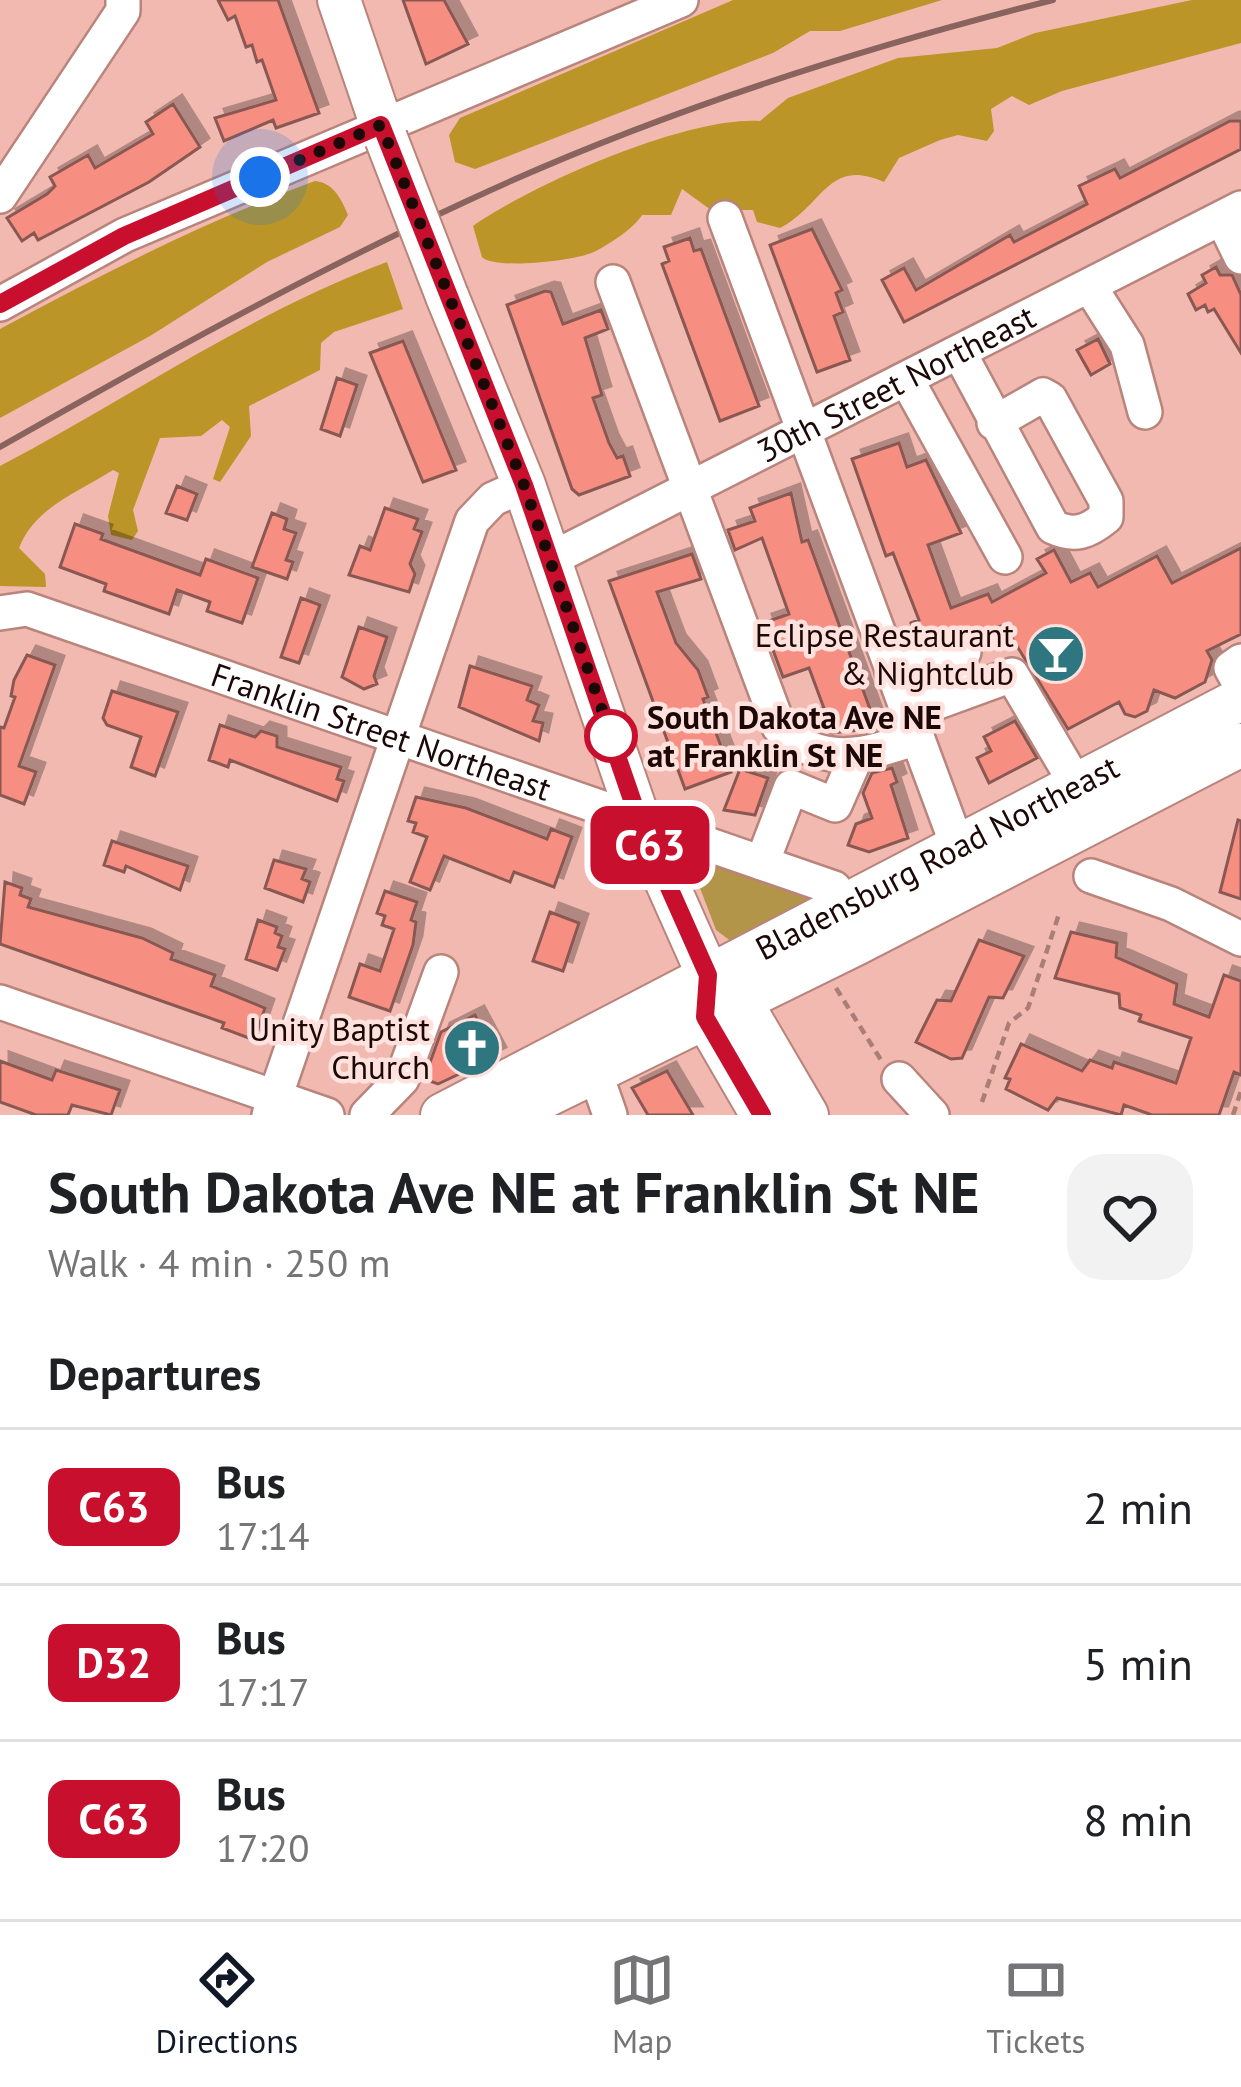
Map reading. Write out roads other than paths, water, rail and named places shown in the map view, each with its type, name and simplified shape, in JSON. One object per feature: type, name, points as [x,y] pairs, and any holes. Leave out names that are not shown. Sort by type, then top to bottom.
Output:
[{"type":"main road","points":[[339,0],[384,132],[524,485],[639,820],[717,997],[762,1115]]},
{"type":"main road","name":"Bladensburg Road Northeast","points":[[964,864],[1076,784],[1241,699]]},
{"type":"main road","name":"Bladensburg Road Northeast","points":[[526,1111],[717,997],[964,864],[1241,745]]},
{"type":"main road","points":[[717,997],[807,1115]]},
{"type":"main road","name":"Bladensburg Road Northeast","points":[[442,1115],[717,997]]},
{"type":"street","points":[[0,196],[123,11],[123,0]]},
{"type":"street","points":[[2,297],[124,236],[384,132],[681,0]]},
{"type":"street","points":[[1232,213],[1241,257]]},
{"type":"street","name":"30th Street Northeast","points":[[551,559],[908,382],[1232,213]]},
{"type":"street","points":[[725,218],[964,864]]},
{"type":"street","points":[[613,282],[779,728],[792,740],[856,757]]},
{"type":"street","points":[[1090,287],[1127,345],[1145,412]]},
{"type":"street","points":[[960,354],[994,423]]},
{"type":"street","points":[[908,382],[1005,557]]},
{"type":"street","points":[[272,1106],[472,521],[493,499],[524,485]]},
{"type":"street","name":"Franklin Street Northeast","points":[[5,611],[26,609],[834,888],[856,921]]},
{"type":"street","points":[[892,672],[964,652]]},
{"type":"street","points":[[1241,661],[1231,668],[1241,686]]},
{"type":"street","points":[[762,863],[791,788],[835,805],[856,757],[1012,675],[1076,784]]},
{"type":"street","points":[[1090,876],[1171,904],[1241,939]]},
{"type":"street","points":[[367,1115],[402,1079],[441,972]]},
{"type":"street","points":[[0,1003],[272,1106],[327,1115]]},
{"type":"street","points":[[594,1069],[610,1115]]},
{"type":"street","points":[[894,1077],[932,1115]]},
{"type":"railway","points":[[0,447],[289,288],[537,169],[755,87],[1053,0]]},
{"type":"place","name":"Eclipse Restaurant & Nightclub","points":[[1056,654]]},
{"type":"place","name":"South Dakota Ave NE at Franklin St NE","points":[[611,736]]},
{"type":"place","name":"Unity Baptist Church","points":[[472,1048]]}]
